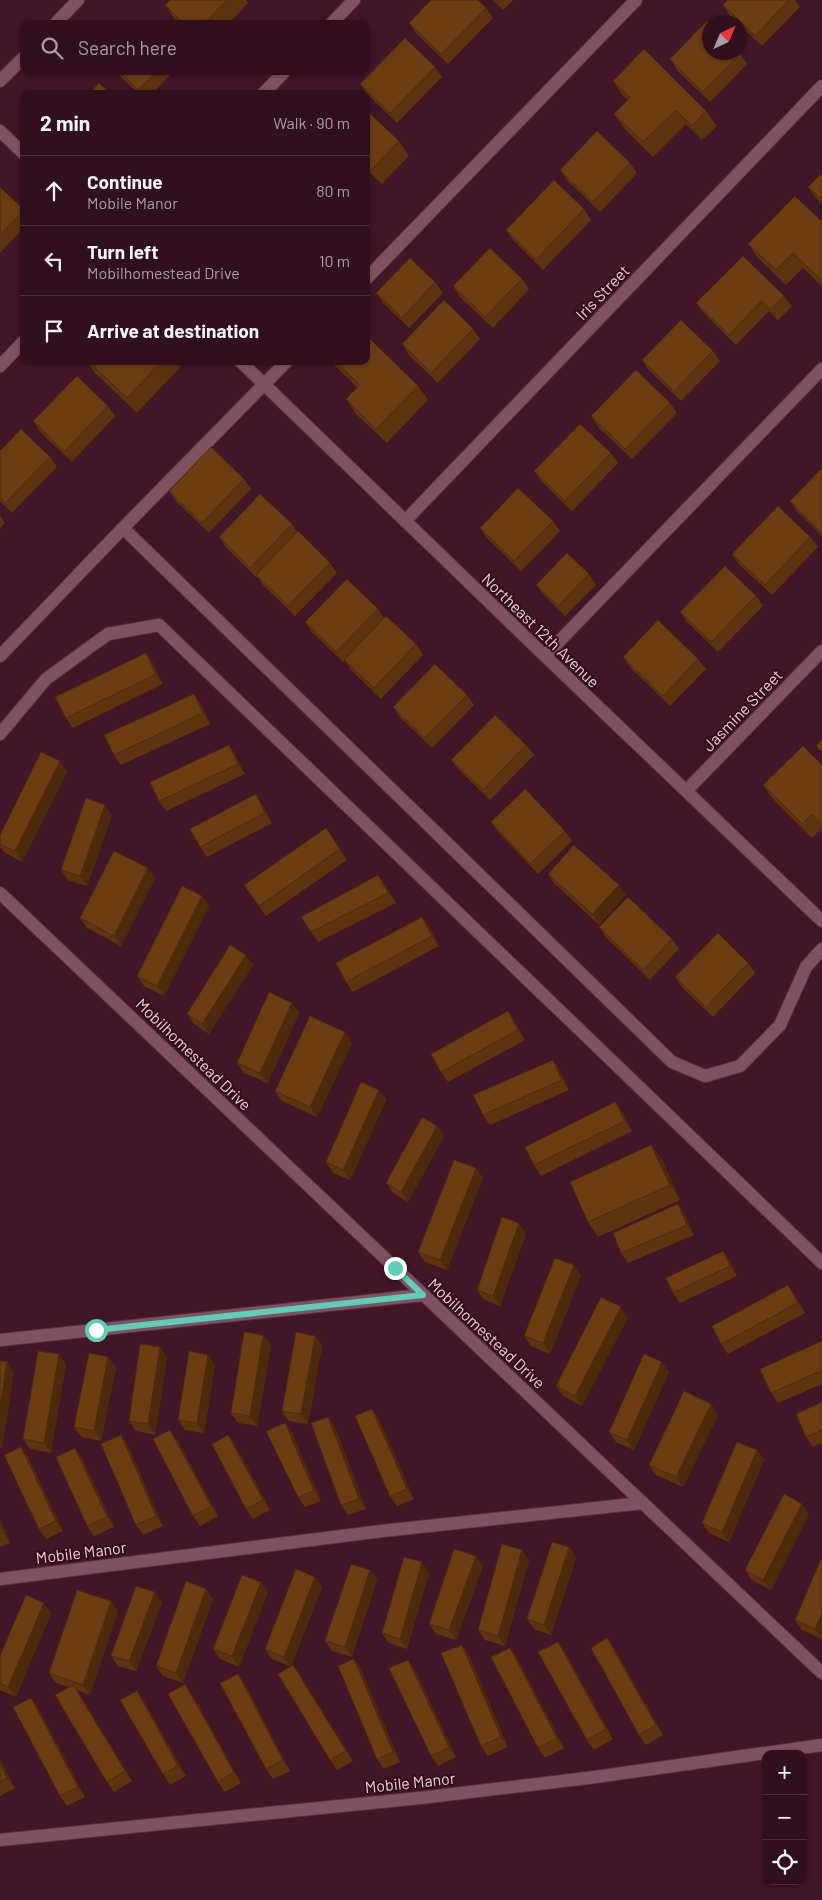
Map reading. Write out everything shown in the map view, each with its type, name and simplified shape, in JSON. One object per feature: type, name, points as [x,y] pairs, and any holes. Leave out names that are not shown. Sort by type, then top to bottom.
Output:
[{"type":"street","points":[[59,20],[78,0]]},
{"type":"street","points":[[335,20],[354,0]]},
{"type":"street","points":[[370,275],[636,0]]},
{"type":"street","points":[[0,81],[20,60]]},
{"type":"street","points":[[267,90],[281,75]]},
{"type":"street","name":"Iris Street","points":[[405,521],[822,86]]},
{"type":"street","points":[[0,131],[20,150]]},
{"type":"street","points":[[0,366],[20,345]]},
{"type":"street","name":"Northeast 12th Avenue","points":[[244,365],[822,921]]},
{"type":"street","points":[[0,656],[283,365]]},
{"type":"street","points":[[545,656],[822,369]]},
{"type":"street","points":[[123,528],[672,1062],[705,1076],[740,1066],[780,1025],[806,967],[822,949]]},
{"type":"street","points":[[0,734],[46,679],[108,634],[159,625],[822,1263]]},
{"type":"street","name":"Jasmine Street","points":[[686,791],[822,651]]},
{"type":"street","name":"Mobilhomestead Drive","points":[[0,893],[822,1673]]},
{"type":"street","points":[[0,1340],[423,1295]]},
{"type":"street","name":"Mobile Manor","points":[[0,1579],[382,1531],[643,1503]]},
{"type":"street","name":"Mobile Manor","points":[[0,1840],[430,1797],[588,1778],[822,1745]]},
{"type":"building","points":[[170,0],[227,0],[208,20],[180,20],[165,5]]},
{"type":"building","points":[[431,0],[478,0],[486,8],[441,54],[409,23]]},
{"type":"building","points":[[728,0],[789,0],[755,36],[747,28],[747,15],[733,15],[723,5]]},
{"type":"building","points":[[702,26],[702,60],[734,60],[703,92],[670,59]]},
{"type":"building","points":[[405,38],[435,67],[390,113],[370,94],[370,90],[366,90],[360,84]]},
{"type":"building","points":[[644,49],[706,111],[692,126],[676,110],[643,142],[614,114],[630,98],[613,81]]},
{"type":"building","points":[[123,75],[153,75],[138,90]]},
{"type":"building","points":[[99,83],[107,90],[93,90]]},
{"type":"building","points":[[370,114],[399,141],[370,169]]},
{"type":"building","points":[[597,131],[630,163],[593,202],[560,170]]},
{"type":"building","points":[[822,173],[822,200],[808,187]]},
{"type":"building","points":[[554,180],[584,209],[536,260],[506,230]]},
{"type":"building","points":[[0,187],[20,206],[20,215],[0,235]]},
{"type":"building","points":[[795,196],[822,222],[822,281],[793,253],[776,270],[748,244]]},
{"type":"building","points":[[490,248],[522,279],[485,317],[453,286]]},
{"type":"building","points":[[743,256],[784,296],[771,310],[761,301],[729,335],[696,303]]},
{"type":"building","points":[[410,258],[435,282],[402,318],[376,293]]},
{"type":"building","points":[[444,300],[473,329],[431,373],[402,344]]},
{"type":"building","points":[[681,320],[713,351],[674,391],[642,360]]},
{"type":"building","points":[[370,339],[418,386],[376,429],[346,399],[360,385],[339,365],[370,365]]},
{"type":"building","points":[[92,365],[158,365],[127,398]]},
{"type":"building","points":[[636,370],[670,403],[625,449],[591,416]]},
{"type":"building","points":[[77,376],[108,406],[64,452],[33,421]]},
{"type":"building","points":[[580,424],[611,453],[565,501],[534,471]]},
{"type":"building","points":[[21,429],[50,457],[5,503],[0,498],[0,451]]},
{"type":"building","points":[[211,447],[244,479],[202,523],[169,491]]},
{"type":"building","points":[[822,468],[822,529],[820,531],[790,501]]},
{"type":"building","points":[[518,488],[553,521],[514,561],[480,528]]},
{"type":"building","points":[[260,494],[292,524],[250,568],[219,537]]},
{"type":"building","points":[[778,506],[810,537],[765,585],[732,554]]},
{"type":"building","points":[[298,531],[330,563],[288,606],[256,575]]},
{"type":"building","points":[[567,553],[589,574],[558,606],[536,585]]},
{"type":"building","points":[[725,566],[756,596],[711,642],[680,612]]},
{"type":"building","points":[[347,579],[378,609],[336,652],[305,622]]},
{"type":"building","points":[[386,616],[416,644],[374,688],[344,660]]},
{"type":"building","points":[[658,620],[698,659],[663,696],[623,657]]},
{"type":"building","points":[[146,653],[156,674],[66,718],[55,697]]},
{"type":"building","points":[[435,664],[467,695],[425,738],[393,707]]},
{"type":"building","points":[[194,694],[203,713],[114,755],[104,735]]},
{"type":"building","points":[[495,715],[526,745],[483,790],[451,760]]},
{"type":"building","points":[[822,739],[822,752],[816,746]]},
{"type":"building","points":[[229,745],[238,764],[159,801],[150,782]]},
{"type":"building","points":[[803,746],[822,765],[822,825],[812,814],[802,824],[763,785]]},
{"type":"building","points":[[41,752],[60,761],[15,851],[0,844],[0,835]]},
{"type":"building","points":[[525,789],[565,831],[530,864],[491,822]]},
{"type":"building","points":[[256,794],[265,813],[200,847],[190,829]]},
{"type":"building","points":[[86,798],[105,805],[80,876],[61,870]]},
{"type":"building","points":[[326,828],[340,849],[259,906],[244,885]]},
{"type":"building","points":[[574,845],[619,885],[592,914],[548,874]]},
{"type":"building","points":[[114,851],[148,868],[114,936],[80,918]]},
{"type":"building","points":[[378,875],[388,893],[311,932],[301,917]]},
{"type":"building","points":[[182,886],[202,896],[157,986],[137,976]]},
{"type":"building","points":[[628,897],[672,939],[643,970],[599,927]]},
{"type":"building","points":[[422,917],[432,936],[346,982],[336,963]]},
{"type":"building","points":[[718,933],[748,963],[706,1007],[675,977]]},
{"type":"building","points":[[230,945],[246,955],[202,1024],[187,1014]]},
{"type":"building","points":[[269,992],[292,1003],[260,1073],[237,1063]]},
{"type":"building","points":[[508,1011],[518,1030],[441,1072],[431,1054]]},
{"type":"building","points":[[310,1016],[345,1032],[310,1107],[275,1091]]},
{"type":"building","points":[[553,1060],[562,1080],[483,1115],[473,1095]]},
{"type":"building","points":[[361,1082],[379,1090],[343,1170],[326,1162]]},
{"type":"building","points":[[615,1102],[625,1121],[534,1165],[525,1147]]},
{"type":"building","points":[[422,1117],[437,1126],[401,1192],[386,1183]]},
{"type":"building","points":[[651,1145],[670,1185],[588,1222],[570,1182]]},
{"type":"building","points":[[454,1160],[476,1168],[440,1260],[418,1252]]},
{"type":"building","points":[[678,1204],[687,1225],[621,1253],[613,1233]]},
{"type":"building","points":[[502,1217],[519,1223],[493,1296],[477,1290]]},
{"type":"building","points":[[723,1251],[730,1266],[673,1293],[666,1278]]},
{"type":"building","points":[[555,1258],[574,1265],[543,1343],[524,1336]]},
{"type":"building","points":[[788,1285],[798,1303],[721,1344],[712,1326]]},
{"type":"building","points":[[601,1297],[621,1307],[575,1396],[556,1386]]},
{"type":"building","points":[[244,1332],[263,1335],[250,1416],[231,1413]]},
{"type":"building","points":[[296,1332],[315,1336],[301,1414],[282,1411]]},
{"type":"building","points":[[822,1341],[822,1370],[771,1393],[760,1369]]},
{"type":"building","points":[[140,1344],[160,1347],[148,1424],[129,1421]]},
{"type":"building","points":[[38,1351],[59,1354],[44,1443],[23,1439]]},
{"type":"building","points":[[189,1351],[208,1355],[197,1423],[178,1420]]},
{"type":"building","points":[[89,1353],[108,1357],[94,1431],[74,1427]]},
{"type":"building","points":[[644,1354],[662,1362],[627,1440],[609,1432]]},
{"type":"building","points":[[0,1361],[7,1362],[0,1408]]},
{"type":"building","points":[[684,1391],[711,1404],[676,1477],[649,1465]]},
{"type":"building","points":[[822,1402],[822,1430],[806,1437],[796,1414]]},
{"type":"building","points":[[372,1409],[407,1489],[390,1496],[355,1416]]},
{"type":"building","points":[[328,1417],[359,1499],[341,1505],[311,1423]]},
{"type":"building","points":[[285,1423],[314,1491],[298,1497],[266,1431]]},
{"type":"building","points":[[170,1430],[211,1506],[193,1516],[153,1439]]},
{"type":"building","points":[[121,1435],[156,1516],[136,1525],[101,1444]]},
{"type":"building","points":[[228,1435],[263,1500],[246,1509],[212,1444]]},
{"type":"building","points":[[737,1442],[757,1450],[722,1532],[702,1523]]},
{"type":"building","points":[[21,1447],[56,1521],[39,1529],[4,1455]]},
{"type":"building","points":[[75,1448],[107,1517],[87,1526],[56,1457]]},
{"type":"building","points":[[784,1494],[802,1504],[763,1580],[745,1570]]},
{"type":"building","points":[[552,1542],[569,1547],[544,1625],[527,1619]]},
{"type":"building","points":[[502,1544],[522,1550],[498,1636],[478,1630]]},
{"type":"building","points":[[454,1549],[476,1556],[449,1630],[429,1624]]},
{"type":"building","points":[[404,1557],[422,1562],[400,1639],[382,1633]]},
{"type":"building","points":[[822,1557],[822,1613],[815,1629],[795,1620]]},
{"type":"building","points":[[351,1564],[370,1570],[345,1647],[325,1641]]},
{"type":"building","points":[[296,1569],[315,1577],[284,1657],[265,1649]]},
{"type":"building","points":[[242,1575],[261,1582],[232,1656],[213,1649]]},
{"type":"building","points":[[186,1581],[206,1589],[176,1673],[156,1666]]},
{"type":"building","points":[[136,1586],[155,1592],[129,1661],[111,1656]]},
{"type":"building","points":[[77,1590],[111,1601],[83,1685],[49,1673]]},
{"type":"building","points":[[26,1595],[44,1603],[8,1687],[0,1683],[0,1656]]},
{"type":"building","points":[[607,1638],[656,1725],[639,1735],[591,1648]]},
{"type":"building","points":[[558,1642],[606,1729],[587,1740],[538,1652]]},
{"type":"building","points":[[462,1645],[501,1737],[481,1746],[441,1653]]},
{"type":"building","points":[[510,1648],[557,1738],[538,1748],[491,1657]]},
{"type":"building","points":[[354,1659],[393,1752],[377,1759],[338,1666]]},
{"type":"building","points":[[408,1660],[449,1747],[431,1756],[389,1668]]},
{"type":"building","points":[[293,1665],[346,1751],[330,1760],[278,1674]]},
{"type":"building","points":[[238,1674],[283,1760],[266,1769],[220,1683]]},
{"type":"building","points":[[185,1684],[234,1772],[218,1782],[168,1694]]},
{"type":"building","points":[[73,1685],[125,1771],[107,1782],[55,1695]]},
{"type":"building","points":[[137,1691],[178,1766],[163,1774],[120,1700]]},
{"type":"building","points":[[31,1698],[78,1787],[60,1796],[13,1707]]},
{"type":"building","points":[[0,1764],[7,1778],[0,1782]]},
{"type":"route","points":[[96,1330],[423,1295],[395,1268]]}]
